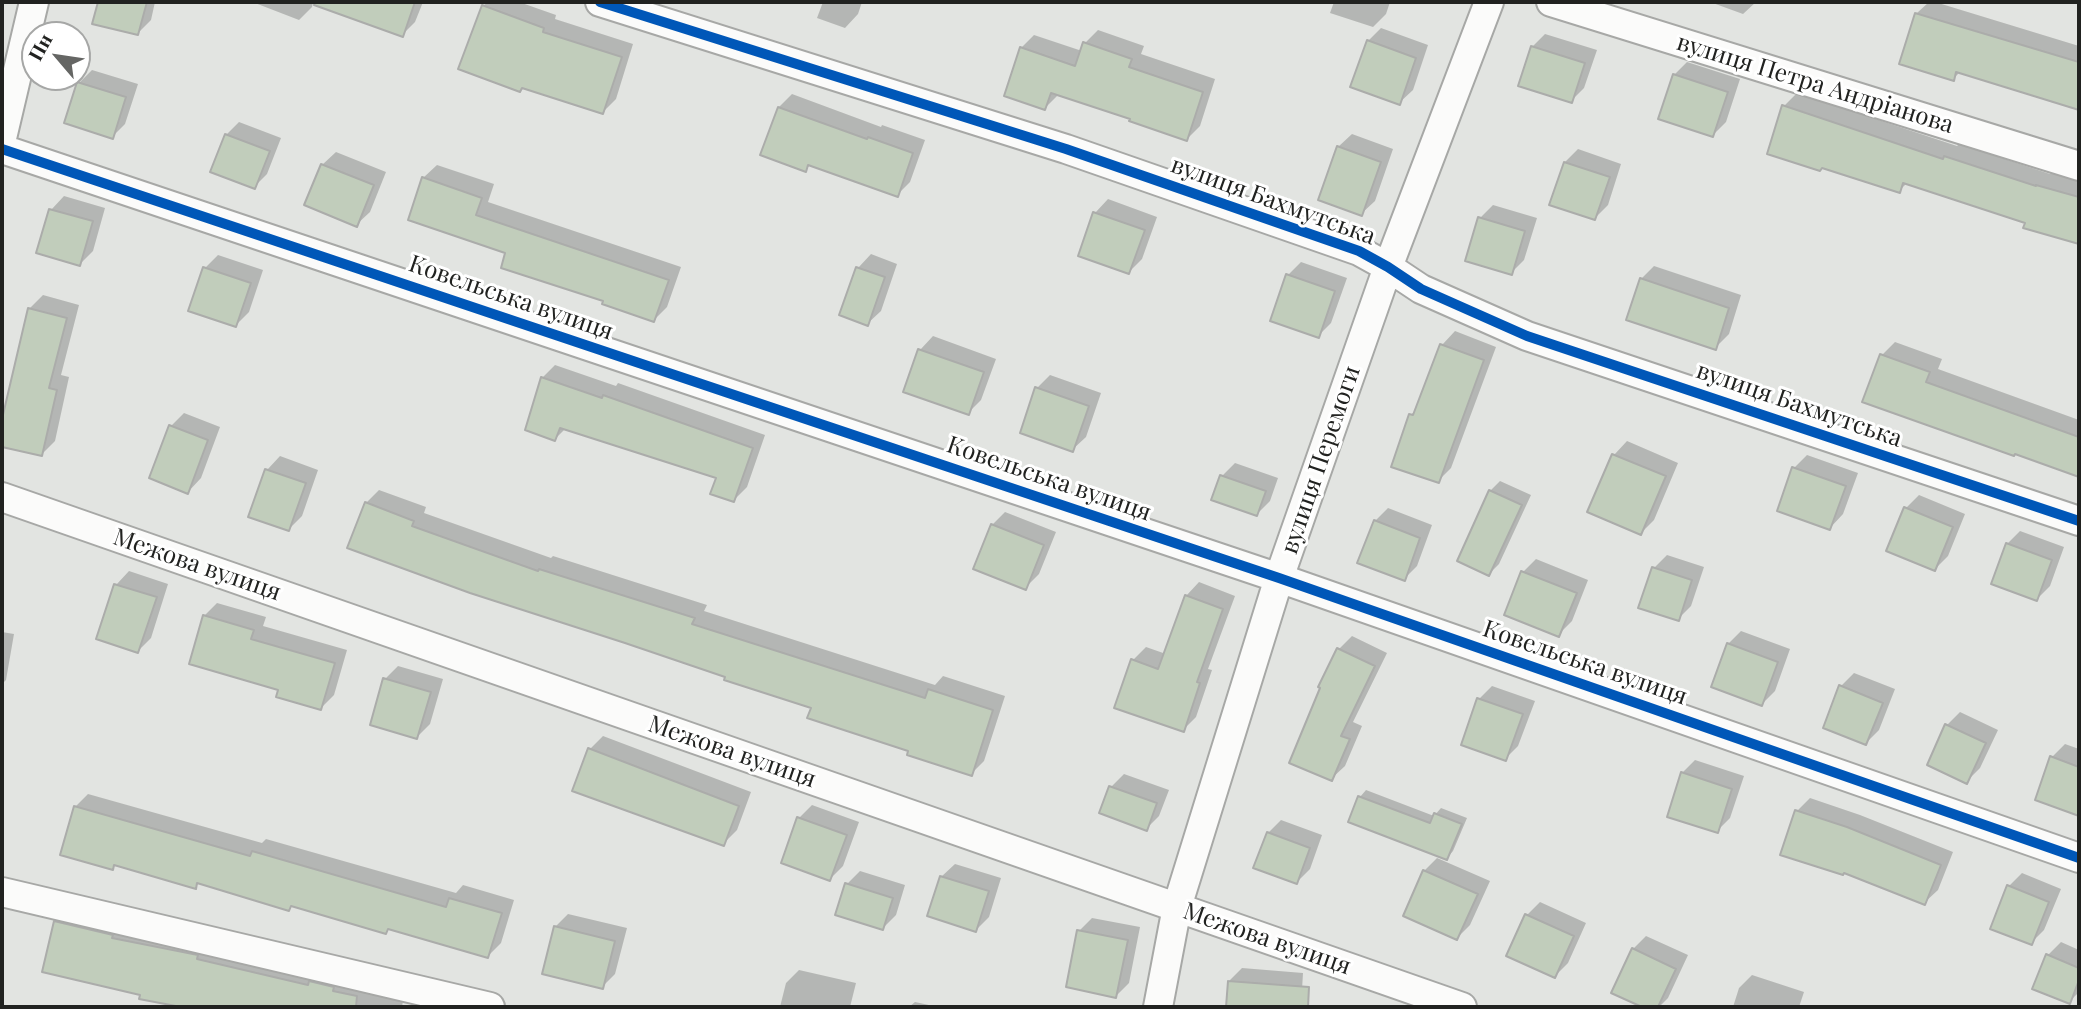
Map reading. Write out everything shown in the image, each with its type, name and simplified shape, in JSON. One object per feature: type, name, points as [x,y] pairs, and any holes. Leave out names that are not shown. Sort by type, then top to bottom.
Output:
[{"type":"street","points":[[2,138],[34,2]]},
{"type":"street","name":"вулиця Бахмутська","points":[[600,2],[1066,149],[1359,251],[1421,289],[1527,336],[2079,521]]},
{"type":"street","name":"вулиця Перемоги","points":[[1158,1007],[1177,907],[1279,578],[1388,267],[1489,2]]},
{"type":"street","name":"вулиця Петра Андріанова","points":[[1551,2],[2079,166]]},
{"type":"street","name":"Ковельська вулиця","points":[[2,149],[1279,578],[2079,858]]},
{"type":"street","name":"Межова вулиця","points":[[2,496],[1462,1007]]},
{"type":"street","points":[[2,892],[490,1007]]},
{"type":"building","points":[[98,2],[147,2],[138,35],[92,24]]},
{"type":"building","points":[[315,2],[415,2],[403,37],[314,5]]},
{"type":"building","points":[[482,5],[544,28],[543,32],[622,57],[603,114],[522,88],[520,92],[458,69]]},
{"type":"building","points":[[1915,13],[2079,62],[2079,110],[1956,72],[1954,81],[1899,64]]},
{"type":"building","points":[[1367,40],[1416,58],[1400,105],[1350,87]]},
{"type":"building","points":[[1083,42],[1132,59],[1129,67],[1203,92],[1187,141],[1051,93],[1045,110],[1004,96],[1020,47],[1075,66]]},
{"type":"building","points":[[1531,46],[1585,63],[1572,103],[1518,86]]},
{"type":"building","points":[[1673,74],[1728,92],[1713,137],[1658,119]]},
{"type":"building","points":[[91,86],[126,97],[113,139],[64,123],[74,91],[91,91]]},
{"type":"building","points":[[1782,105],[1943,159],[1944,156],[2079,197],[2079,244],[2023,228],[2025,223],[1903,183],[1900,193],[1767,154]]},
{"type":"building","points":[[778,107],[913,153],[898,197],[808,165],[806,172],[760,155]]},
{"type":"building","points":[[225,134],[270,151],[255,189],[210,172]]},
{"type":"building","points":[[1337,146],[1381,162],[1362,216],[1318,200]]},
{"type":"building","points":[[1564,162],[1610,177],[1595,220],[1549,205]]},
{"type":"building","points":[[321,164],[374,185],[357,227],[304,205]]},
{"type":"building","points":[[422,177],[482,198],[476,215],[669,280],[654,322],[602,304],[603,301],[501,268],[505,253],[408,220]]},
{"type":"building","points":[[49,209],[93,221],[80,266],[36,253]]},
{"type":"building","points":[[1093,212],[1145,230],[1129,274],[1078,256]]},
{"type":"building","points":[[1478,217],[1525,231],[1512,275],[1465,261]]},
{"type":"building","points":[[203,267],[251,283],[236,327],[188,311]]},
{"type":"building","points":[[856,267],[885,277],[868,326],[839,315]]},
{"type":"building","points":[[1286,274],[1335,291],[1319,338],[1270,321]]},
{"type":"building","points":[[1640,278],[1729,308],[1716,350],[1626,320]]},
{"type":"building","points":[[28,308],[67,318],[49,388],[57,390],[42,456],[2,447],[2,419]]},
{"type":"building","points":[[1440,344],[1484,360],[1439,483],[1391,467],[1409,414],[1413,415]]},
{"type":"building","points":[[918,349],[984,372],[969,415],[903,392]]},
{"type":"building","points":[[1880,354],[1930,372],[1926,382],[2079,437],[2079,477],[1862,402]]},
{"type":"building","points":[[541,377],[602,398],[603,395],[753,448],[734,502],[710,494],[716,478],[560,428],[555,441],[525,430]]},
{"type":"building","points":[[1035,387],[1089,406],[1073,452],[1020,433]]},
{"type":"building","points":[[169,425],[208,440],[188,494],[149,478]]},
{"type":"building","points":[[1612,454],[1666,476],[1641,535],[1587,512]]},
{"type":"building","points":[[1792,467],[1846,486],[1830,530],[1777,511]]},
{"type":"building","points":[[265,469],[306,483],[289,531],[248,517]]},
{"type":"building","points":[[1220,475],[1266,491],[1257,516],[1211,500]]},
{"type":"building","points":[[1489,490],[1522,505],[1489,576],[1457,561]]},
{"type":"building","points":[[365,502],[414,521],[412,526],[538,571],[539,569],[695,618],[692,624],[925,698],[928,689],[993,710],[972,776],[907,755],[908,751],[807,718],[811,708],[724,680],[725,677],[625,643],[470,593],[347,548]]},
{"type":"building","points":[[1904,507],[1953,527],[1935,571],[1886,551]]},
{"type":"building","points":[[1374,520],[1420,538],[1405,581],[1357,563]]},
{"type":"building","points":[[991,524],[1044,545],[1026,590],[973,569]]},
{"type":"building","points":[[2006,543],[2052,560],[2037,601],[1991,584]]},
{"type":"building","points":[[1652,567],[1692,580],[1679,621],[1638,608]]},
{"type":"building","points":[[1521,571],[1577,593],[1559,637],[1504,615]]},
{"type":"building","points":[[114,584],[157,597],[138,653],[96,639]]},
{"type":"building","points":[[1185,595],[1223,609],[1197,682],[1200,683],[1184,732],[1114,708],[1131,659],[1158,669]]},
{"type":"building","points":[[203,615],[254,630],[251,639],[335,663],[321,710],[276,697],[278,690],[189,664]]},
{"type":"building","points":[[1727,643],[1778,662],[1762,706],[1711,687]]},
{"type":"building","points":[[1337,648],[1375,666],[1341,736],[1350,739],[1332,781],[1289,763],[1320,688],[1318,687]]},
{"type":"building","points":[[383,678],[431,692],[417,739],[370,725]]},
{"type":"building","points":[[1839,685],[1883,703],[1866,745],[1823,728]]},
{"type":"building","points":[[1477,698],[1523,714],[1506,761],[1461,745]]},
{"type":"building","points":[[1945,724],[1986,743],[1967,784],[1927,765]]},
{"type":"building","points":[[588,748],[739,806],[724,846],[572,791]]},
{"type":"building","points":[[2050,756],[2079,767],[2079,816],[2035,800]]},
{"type":"building","points":[[1681,772],[1732,789],[1718,833],[1667,817]]},
{"type":"building","points":[[1109,786],[1157,803],[1147,831],[1099,813]]},
{"type":"building","points":[[1358,796],[1430,823],[1434,813],[1462,824],[1447,860],[1348,822]]},
{"type":"building","points":[[74,806],[250,856],[252,851],[446,907],[449,898],[502,913],[488,958],[388,929],[386,934],[291,906],[289,911],[197,883],[196,889],[114,865],[113,870],[60,855]]},
{"type":"building","points":[[1795,810],[1847,827],[1941,865],[1925,905],[1844,873],[1843,875],[1780,855]]},
{"type":"building","points":[[797,817],[847,835],[830,881],[781,863]]},
{"type":"building","points":[[1267,832],[1310,848],[1297,884],[1253,868]]},
{"type":"building","points":[[1423,870],[1478,894],[1457,940],[1403,916]]},
{"type":"building","points":[[940,876],[989,891],[976,932],[927,916]]},
{"type":"building","points":[[845,883],[893,898],[883,930],[835,915]]},
{"type":"building","points":[[2007,885],[2049,902],[2032,945],[1990,929]]},
{"type":"building","points":[[1525,914],[1574,936],[1555,978],[1506,956]]},
{"type":"building","points":[[54,921],[113,935],[112,938],[198,955],[197,959],[308,985],[309,981],[334,987],[333,991],[357,996],[356,1007],[181,1007],[139,999],[140,995],[42,972]]},
{"type":"building","points":[[554,926],[615,941],[603,989],[542,974]]},
{"type":"building","points":[[1077,930],[1128,940],[1116,998],[1066,987]]},
{"type":"building","points":[[1632,948],[1676,969],[1658,1007],[1642,1007],[1611,993]]},
{"type":"building","points":[[2046,954],[2079,968],[2079,980],[2070,1004],[2032,989]]},
{"type":"building","points":[[1228,981],[1309,987],[1308,1007],[1226,1007]]},
{"type":"cycle path","points":[[600,2],[1066,149],[1359,251],[1421,289],[1527,336],[2079,521]]},
{"type":"cycle path","points":[[2,149],[1279,578],[2079,858]]}]
